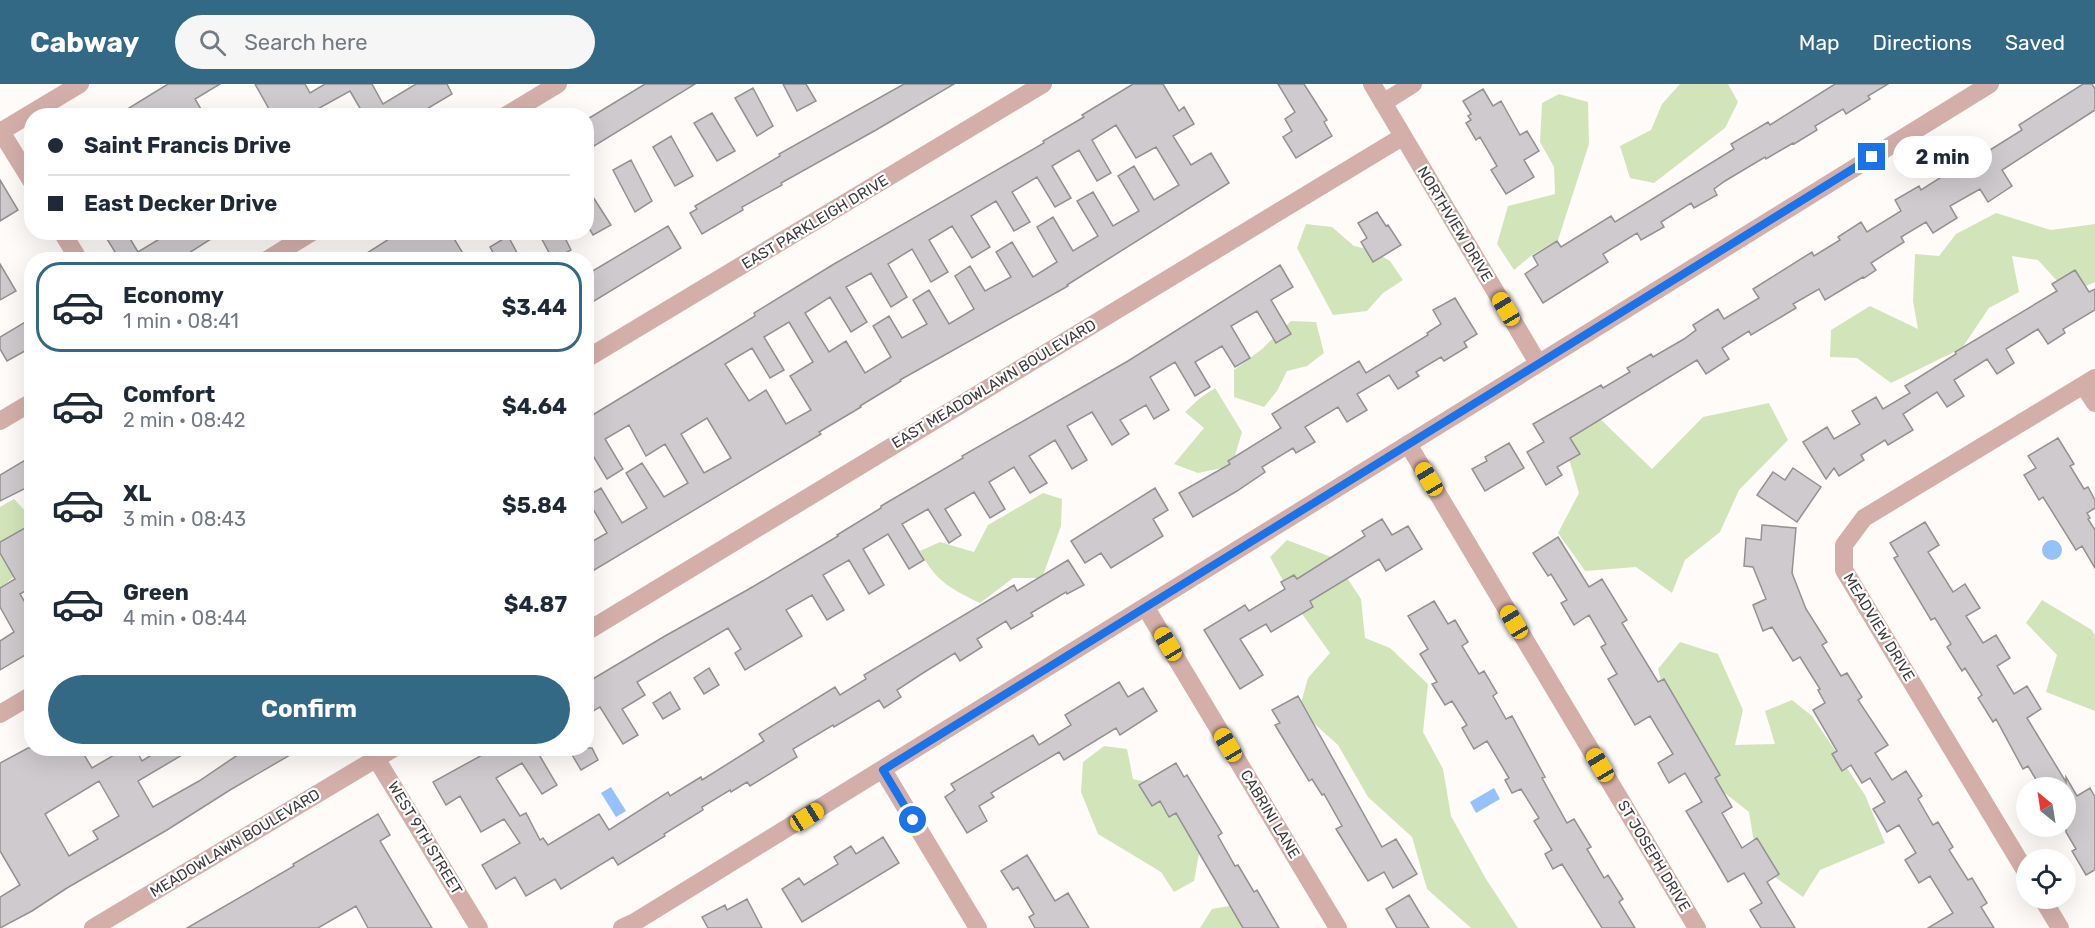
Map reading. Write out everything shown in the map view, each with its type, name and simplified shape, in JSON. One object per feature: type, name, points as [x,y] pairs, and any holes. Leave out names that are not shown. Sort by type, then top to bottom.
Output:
[{"type":"street","points":[[39,108],[80,84]]},
{"type":"street","points":[[519,108],[558,84]]},
{"type":"street","name":"EAST PARKLEIGH DRIVE","points":[[594,354],[1043,84]]},
{"type":"street","name":"NORTHVIEW DRIVE","points":[[1372,84],[1538,363]]},
{"type":"street","points":[[1383,103],[1413,84]]},
{"type":"street","points":[[632,926],[1990,84]]},
{"type":"street","points":[[24,117],[0,131],[24,169]]},
{"type":"street","name":"EAST MEADOWLAWN BOULEVARD","points":[[594,627],[1402,137]]},
{"type":"street","points":[[280,252],[299,240]]},
{"type":"street","points":[[2090,382],[2095,403]]},
{"type":"street","name":"MEADVIEW DRIVE","points":[[2016,855],[1844,570],[1844,545],[1864,518],[2090,382]]},
{"type":"street","points":[[0,421],[24,407]]},
{"type":"street","name":"ST JOSEPH DRIVE","points":[[1408,444],[1697,928]]},
{"type":"street","name":"CABRINI LANE","points":[[1146,608],[1338,928]]},
{"type":"street","points":[[0,714],[24,700]]},
{"type":"street","name":"MEADOWLAWN BOULEVARD","points":[[93,928],[371,756]]},
{"type":"street","name":"WEST 9TH STREET","points":[[375,756],[479,928]]},
{"type":"street","points":[[883,770],[978,928]]},
{"type":"street","points":[[2049,909],[2060,928]]},
{"type":"green space","points":[[1680,84],[1728,84],[1738,102],[1725,128],[1654,183],[1630,178],[1620,146],[1651,130],[1662,104]]},
{"type":"green space","points":[[1559,94],[1588,102],[1589,144],[1558,240],[1532,255],[1514,270],[1497,244],[1508,206],[1555,194],[1554,167],[1540,142],[1542,103]]},
{"type":"green space","points":[[1996,213],[2051,230],[2095,224],[2095,282],[2069,294],[2038,260],[2012,256],[2019,292],[1989,308],[1962,348],[1891,383],[1857,358],[1830,357],[1831,330],[1870,306],[1918,329],[1913,301],[1915,254],[1939,256],[1956,234]]},
{"type":"green space","points":[[1306,224],[1332,227],[1354,246],[1371,250],[1390,261],[1403,280],[1383,293],[1367,311],[1333,315],[1297,248]]},
{"type":"green space","points":[[1291,321],[1316,322],[1324,353],[1307,366],[1287,371],[1277,391],[1264,407],[1234,397],[1234,370],[1262,349]]},
{"type":"green space","points":[[1215,388],[1242,432],[1232,466],[1198,473],[1174,464],[1204,428],[1185,412]]},
{"type":"green space","points":[[1769,403],[1788,440],[1739,490],[1720,532],[1685,560],[1672,593],[1636,567],[1585,571],[1558,533],[1579,493],[1558,422],[1591,410],[1652,469],[1703,417]]},
{"type":"green space","points":[[1043,493],[1062,499],[1061,526],[1042,578],[1013,578],[980,603],[960,593],[938,577],[920,551],[940,542],[974,552],[988,525]]},
{"type":"green space","points":[[14,499],[24,510],[24,569],[0,588],[0,507]]},
{"type":"green space","points":[[1287,540],[1334,558],[1361,599],[1365,638],[1390,648],[1428,684],[1423,732],[1443,769],[1451,816],[1486,879],[1518,928],[1471,928],[1427,889],[1412,837],[1368,797],[1338,745],[1299,710],[1308,678],[1330,653],[1300,611],[1270,557]]},
{"type":"green space","points":[[2042,600],[2092,630],[2095,636],[2095,711],[2046,692],[2057,655],[2026,623]]},
{"type":"green space","points":[[1680,642],[1718,654],[1743,710],[1735,745],[1775,744],[1765,711],[1792,700],[1812,716],[1865,795],[1885,843],[1820,870],[1803,897],[1752,861],[1754,843],[1749,812],[1717,787],[1672,723],[1658,669]]},
{"type":"green space","points":[[1104,746],[1127,749],[1133,779],[1164,786],[1201,843],[1194,881],[1174,892],[1161,872],[1098,834],[1081,792],[1083,762]]},
{"type":"green space","points":[[1240,904],[1244,928],[1200,928],[1212,909]]},
{"type":"water","points":[[2052,540],[2059,543],[2062,550],[2059,557],[2052,560],[2045,557],[2042,550],[2045,543]]},
{"type":"water","points":[[611,787],[626,811],[616,817],[601,793]]},
{"type":"water","points":[[1494,788],[1500,799],[1476,813],[1470,802]]},
{"type":"building","points":[[168,84],[220,84],[195,99],[200,108],[129,108]]},
{"type":"building","points":[[255,84],[305,84],[310,93],[325,84],[372,84],[383,104],[416,84],[447,84],[452,94],[428,108],[360,108],[350,91],[319,108],[268,108]]},
{"type":"building","points":[[645,84],[695,84],[594,146],[594,115]]},
{"type":"building","points":[[783,84],[806,84],[816,101],[797,111]]},
{"type":"building","points":[[904,84],[954,84],[781,183],[782,185],[742,207],[743,210],[702,234],[690,213],[697,209],[695,206],[780,156],[779,154]]},
{"type":"building","points":[[1133,84],[1163,84],[1179,111],[1184,107],[1194,124],[1173,136],[1191,165],[1211,153],[1229,183],[1068,286],[900,380],[819,432],[821,434],[594,570],[594,540],[607,533],[594,511],[594,492],[601,488],[622,523],[647,508],[626,473],[642,463],[664,497],[688,483],[665,444],[646,456],[629,425],[605,439],[623,469],[607,479],[594,457],[594,414],[755,316],[754,313],[834,264],[1044,143],[1043,141],[1084,117],[1082,115]],"holes":[[[1116,125],[1136,158],[1156,147],[1179,185],[1154,200],[1134,166],[1118,176],[1139,211],[1113,226],[1093,192],[1077,201],[1098,236],[1073,251],[1053,217],[1037,227],[1057,262],[1033,277],[1012,242],[996,252],[1011,277],[985,291],[970,266],[955,276],[974,309],[949,324],[929,290],[913,300],[927,324],[902,338],[889,316],[873,326],[891,357],[865,373],[846,341],[829,352],[805,313],[830,297],[851,332],[867,322],[846,287],[871,273],[891,307],[907,297],[888,264],[912,249],[931,282],[948,272],[929,240],[952,226],[972,258],[990,247],[971,216],[996,201],[1014,231],[1030,222],[1012,192],[1037,177],[1055,207],[1071,198],[1052,166],[1079,150],[1097,181],[1111,173],[1092,140]],[[789,322],[813,362],[790,376],[811,410],[786,424],[766,390],[749,401],[725,364],[752,348],[770,378],[784,370],[764,337]],[[707,418],[731,458],[704,473],[681,434]]]},
{"type":"building","points":[[1278,84],[1304,84],[1327,120],[1324,122],[1332,136],[1296,158],[1283,137],[1292,131],[1285,119],[1295,112]]},
{"type":"building","points":[[1835,84],[1888,84],[1868,96],[1870,99],[1846,114],[1843,109],[1815,126],[1817,130],[1725,181],[1714,189],[1717,195],[1694,208],[1691,203],[1661,222],[1664,227],[1641,240],[1637,233],[1603,254],[1608,262],[1543,303],[1525,274],[1538,265],[1533,256],[1557,241],[1561,247],[1611,216],[1615,222],[1734,149],[1731,144],[1768,122],[1770,125]]},
{"type":"building","points":[[2083,84],[2092,84],[2095,89],[2095,110],[2002,170],[2012,186],[1988,202],[1980,189],[1950,206],[1957,218],[1933,233],[1926,222],[1901,237],[1904,242],[1871,263],[1876,270],[1864,278],[1825,300],[1819,289],[1793,304],[1796,308],[1751,335],[1749,331],[1722,348],[1729,359],[1706,374],[1697,360],[1570,438],[1580,454],[1557,467],[1562,475],[1546,485],[1527,452],[1544,442],[1533,424],[1601,385],[1603,388],[1630,372],[1627,368],[1651,354],[1653,357],[1684,339],[1696,330],[1693,325],[1718,309],[1724,319],[1759,298],[1753,289],[1812,252],[1814,256],[1840,240],[1838,237],[1861,222],[1867,232],[1901,211],[1895,200],[1919,186],[1921,190],[1951,171],[1948,167],[1972,152],[1975,156],[1988,148],[1990,150],[2022,130],[2019,125]]},
{"type":"building","points":[[753,88],[773,126],[757,136],[735,98]]},
{"type":"building","points":[[1483,89],[1493,106],[1501,101],[1520,135],[1527,131],[1539,151],[1524,160],[1534,177],[1506,194],[1491,170],[1497,166],[1480,137],[1476,140],[1466,123],[1471,120],[1468,116],[1471,114],[1463,101]]},
{"type":"building","points":[[712,113],[735,151],[717,161],[694,123]]},
{"type":"building","points":[[671,136],[693,176],[675,186],[653,147]]},
{"type":"building","points":[[631,160],[652,201],[635,212],[613,170]]},
{"type":"building","points":[[0,180],[18,210],[0,221]]},
{"type":"building","points":[[594,198],[611,225],[594,234]]},
{"type":"building","points":[[1377,212],[1401,245],[1373,262],[1361,242],[1367,238],[1358,223]]},
{"type":"building","points":[[668,226],[681,248],[594,301],[594,270]]},
{"type":"building","points":[[108,240],[131,240],[138,252],[115,252]]},
{"type":"building","points":[[158,240],[209,240],[191,252],[138,252]]},
{"type":"building","points":[[387,240],[455,240],[462,252],[369,252]]},
{"type":"building","points":[[501,240],[510,240],[517,252],[493,252],[490,247]]},
{"type":"building","points":[[542,240],[566,240],[571,250],[567,252],[549,252]]},
{"type":"building","points":[[0,264],[16,291],[0,300]]},
{"type":"building","points":[[1280,265],[1293,287],[1271,300],[1291,334],[1276,343],[1257,311],[1231,326],[1250,358],[1235,367],[1222,346],[1195,362],[1210,387],[1195,396],[1175,362],[1150,377],[1169,410],[1154,419],[1146,405],[1120,420],[1129,434],[1112,445],[1092,412],[1067,426],[1087,460],[1072,469],[1055,440],[1029,456],[1047,483],[1030,493],[1014,467],[989,482],[1005,509],[990,518],[974,492],[945,509],[961,535],[949,543],[928,509],[902,524],[924,560],[909,569],[888,534],[863,549],[884,585],[869,594],[849,560],[823,575],[844,610],[827,620],[812,595],[786,610],[802,636],[745,670],[735,653],[741,649],[728,628],[637,682],[645,695],[622,709],[638,735],[623,744],[600,707],[594,710],[594,678],[838,536],[881,506],[963,458],[962,456],[1128,361]]},
{"type":"building","points":[[2075,270],[2089,292],[2095,289],[2095,310],[2063,329],[2065,333],[2048,344],[2038,329],[2006,349],[2014,363],[1997,374],[1987,359],[1954,380],[1964,396],[1947,407],[1937,392],[1903,414],[1913,430],[1888,445],[1885,440],[1861,455],[1864,460],[1839,476],[1834,468],[1826,479],[1803,442],[1827,427],[1834,439],[1860,424],[1852,411],[1876,397],[1883,409],[1910,393],[1905,386],[1956,354],[1955,352],[2057,291],[2052,284]]},
{"type":"building","points":[[1455,298],[1477,334],[1464,342],[1467,347],[1444,361],[1441,357],[1416,372],[1419,376],[1398,389],[1389,375],[1357,394],[1367,410],[1347,422],[1338,407],[1305,427],[1315,442],[1296,453],[1293,448],[1262,467],[1265,472],[1193,517],[1179,493],[1230,464],[1228,461],[1281,428],[1272,414],[1359,361],[1366,373],[1428,335],[1427,333],[1441,324],[1433,310]]},
{"type":"building","points":[[24,323],[24,351],[7,361],[0,349],[0,337]]},
{"type":"building","points":[[2058,438],[2074,464],[2070,466],[2084,489],[2088,487],[2095,500],[2095,508],[2087,513],[2095,530],[2095,568],[2082,546],[2076,550],[2043,497],[2039,500],[2024,475],[2036,468],[2028,456]]},
{"type":"building","points":[[1509,443],[1524,468],[1485,491],[1472,469],[1487,461],[1485,457]]},
{"type":"building","points":[[24,461],[24,489],[0,501],[0,475]]},
{"type":"building","points":[[1793,468],[1821,487],[1797,522],[1757,495],[1773,472],[1785,480]]},
{"type":"building","points":[[1155,488],[1168,510],[1153,519],[1163,536],[1111,568],[1101,553],[1085,563],[1071,541]]},
{"type":"building","points":[[1382,519],[1392,535],[1408,526],[1422,549],[1386,571],[1379,559],[1310,601],[1313,607],[1271,632],[1266,624],[1240,639],[1263,675],[1240,689],[1204,630],[1245,605],[1249,611],[1285,589],[1281,582],[1294,575],[1297,579],[1365,536],[1362,531]]},
{"type":"building","points":[[1925,522],[1939,545],[1928,552],[1953,592],[1965,584],[1980,608],[1966,616],[1983,643],[1996,635],[2010,658],[1997,666],[2014,694],[2027,686],[2041,709],[2027,718],[2063,777],[2034,777],[2028,766],[2023,769],[1996,719],[1993,722],[1978,698],[1982,695],[1965,668],[1962,671],[1947,647],[1951,644],[1935,618],[1931,620],[1894,558],[1898,556],[1890,543]]},
{"type":"building","points":[[1762,525],[1796,528],[1792,573],[1806,609],[1827,642],[1822,645],[1841,676],[1847,673],[1862,697],[1858,700],[1888,745],[1875,753],[1892,780],[1906,771],[1922,796],[1918,799],[1933,825],[1938,822],[1953,847],[1949,850],[1968,880],[1972,878],[1987,903],[1981,907],[1994,928],[1928,928],[1953,913],[1930,876],[1919,883],[1905,860],[1916,853],[1899,825],[1887,832],[1873,809],[1885,802],[1870,778],[1862,783],[1851,765],[1842,771],[1832,754],[1837,751],[1813,710],[1825,703],[1818,690],[1820,689],[1800,657],[1793,661],[1772,627],[1763,631],[1753,605],[1766,599],[1753,567],[1744,566],[1746,538],[1761,540]]},
{"type":"building","points":[[24,528],[24,592],[20,594],[24,601],[24,656],[0,670],[0,641],[14,632],[0,607],[0,588],[15,579],[0,553],[0,542]]},
{"type":"building","points":[[1558,537],[1589,587],[1602,579],[1627,620],[1622,623],[1658,682],[1664,679],[1720,775],[1715,778],[1732,807],[1722,813],[1742,848],[1757,838],[1779,874],[1767,882],[1795,928],[1761,928],[1750,910],[1762,903],[1744,873],[1728,882],[1686,811],[1702,802],[1685,773],[1669,783],[1658,763],[1673,754],[1650,716],[1635,725],[1608,679],[1617,674],[1601,647],[1606,644],[1589,615],[1574,625],[1561,603],[1567,600],[1551,574],[1548,576],[1533,553]]},
{"type":"building","points":[[1068,560],[1084,585],[1067,594],[1066,592],[1031,613],[1033,616],[1011,629],[1006,621],[977,639],[982,647],[960,661],[955,653],[897,690],[901,697],[884,708],[879,700],[834,727],[833,725],[793,749],[797,757],[750,786],[747,782],[731,792],[730,790],[702,807],[703,810],[664,834],[665,836],[618,865],[613,857],[561,889],[555,879],[526,896],[515,877],[496,889],[482,865],[520,843],[504,819],[481,832],[460,796],[446,805],[433,782],[480,756],[540,756],[557,785],[542,794],[522,763],[496,778],[520,816],[526,813],[540,840],[543,838],[548,845],[599,814],[609,830],[668,792],[670,796],[701,777],[702,780],[764,741],[759,734],[835,687],[840,695],[866,679],[864,675],[1014,585],[1017,591]]},
{"type":"building","points":[[1434,601],[1448,624],[1455,620],[1468,642],[1462,646],[1479,674],[1484,671],[1497,693],[1493,696],[1506,719],[1512,716],[1567,823],[1574,819],[1591,847],[1587,849],[1604,878],[1608,875],[1623,899],[1619,902],[1635,928],[1602,928],[1562,864],[1553,869],[1545,854],[1552,850],[1534,821],[1539,818],[1521,789],[1512,793],[1505,780],[1509,778],[1487,741],[1474,749],[1462,728],[1467,725],[1452,701],[1445,705],[1432,684],[1437,682],[1420,654],[1428,649],[1408,616]]},
{"type":"building","points":[[709,668],[719,685],[704,694],[694,678]]},
{"type":"building","points":[[1119,682],[1128,697],[1143,688],[1157,711],[1120,735],[1116,728],[1064,760],[1059,752],[991,793],[994,797],[979,806],[987,821],[967,833],[945,797],[955,790],[951,784],[1033,735],[1039,745],[1071,725],[1065,715]]},
{"type":"building","points":[[670,692],[680,709],[663,719],[653,703]]},
{"type":"building","points":[[1298,696],[1382,847],[1396,839],[1417,874],[1393,888],[1384,872],[1368,881],[1336,829],[1342,826],[1324,794],[1322,795],[1312,779],[1309,781],[1275,725],[1280,723],[1272,710]]},
{"type":"building","points":[[24,750],[24,756],[85,756],[92,768],[112,756],[139,756],[142,761],[150,756],[180,756],[138,781],[153,807],[199,781],[236,756],[288,756],[0,928],[0,897],[20,885],[0,851],[0,763]],"holes":[[[99,781],[119,816],[93,831],[98,839],[69,856],[45,814]]]},
{"type":"building","points":[[594,752],[598,760],[581,770],[573,756],[594,756]]},
{"type":"building","points":[[1176,763],[1184,777],[1187,775],[1222,833],[1218,836],[1235,866],[1238,865],[1254,892],[1257,890],[1279,928],[1243,928],[1176,813],[1169,817],[1160,801],[1152,806],[1139,785]]},
{"type":"building","points":[[2090,788],[2095,797],[2095,870],[2086,875],[2076,858],[2076,849],[2069,837],[2076,837],[2076,794],[2077,796]]},
{"type":"building","points":[[378,814],[390,835],[380,841],[432,928],[368,928],[356,906],[318,928],[187,928],[294,866],[293,864]]},
{"type":"building","points":[[883,837],[899,863],[802,922],[782,889],[799,878],[804,885],[838,864],[834,857],[851,846],[856,854]]},
{"type":"building","points":[[1027,855],[1055,901],[1068,893],[1089,928],[1035,928],[1029,917],[1034,914],[1018,887],[1013,890],[1001,871]]},
{"type":"building","points":[[1409,895],[1429,928],[1397,928],[1386,909]]},
{"type":"building","points":[[747,899],[762,928],[708,928],[702,917],[725,905],[727,910]]},
{"type":"route","points":[[913,820],[883,770],[1872,157]]}]
